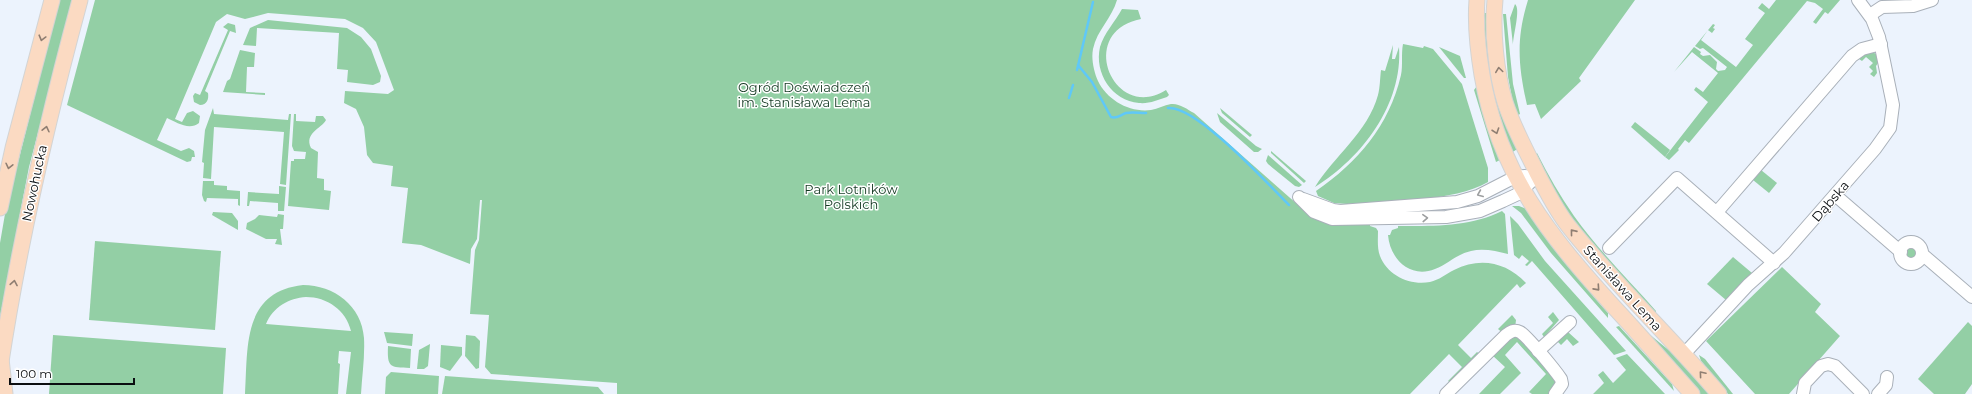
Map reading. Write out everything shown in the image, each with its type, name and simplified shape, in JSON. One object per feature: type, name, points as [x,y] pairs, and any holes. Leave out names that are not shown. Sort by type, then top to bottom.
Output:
[{"type":"main road","name":"Nowohucka","points":[[0,208],[13,148],[52,0]]},
{"type":"main road","name":"Nowohucka","points":[[5,394],[1,364],[30,197],[51,107],[80,0]]},
{"type":"main road","name":"Stanisława Lema","points":[[1477,0],[1478,43],[1485,94],[1499,139],[1522,190],[1549,231],[1571,260],[1692,394]]},
{"type":"main road","name":"Stanisława Lema","points":[[1495,0],[1495,36],[1503,95],[1512,120],[1553,203],[1569,227],[1654,324],[1684,354],[1719,394]]},
{"type":"street","name":"Dąbska","points":[[1684,354],[1748,285],[1792,244],[1875,149],[1890,128],[1893,105],[1881,44],[1870,14],[1858,0]]},
{"type":"street","points":[[1870,14],[1882,7],[1914,6],[1932,0]]},
{"type":"street","points":[[1717,212],[1852,56],[1862,49],[1881,44]]},
{"type":"street","points":[[1538,175],[1522,190],[1504,202],[1471,214],[1433,218],[1332,219],[1314,212],[1299,197],[1326,208],[1340,211],[1445,204],[1478,196],[1515,177],[1538,175]]},
{"type":"street","points":[[1609,248],[1677,178],[1774,262]]},
{"type":"street","points":[[1835,195],[1900,252],[1905,244],[1913,242],[1920,246],[1922,254],[1972,297]]},
{"type":"street","points":[[1538,351],[1570,322]]},
{"type":"street","points":[[1446,394],[1511,331],[1520,332],[1561,379],[1562,384],[1555,394]]},
{"type":"street","points":[[1803,394],[1805,383],[1821,366],[1828,364],[1835,366],[1863,394]]},
{"type":"street","points":[[1878,394],[1886,385],[1887,377]]},
{"type":"green space","points":[[59,0],[73,0],[29,167],[0,317],[0,243],[5,214]]},
{"type":"green space","name":"Park Lotników Polskich","points":[[95,0],[1117,0],[1112,13],[1095,42],[1092,57],[1095,74],[1102,88],[1120,104],[1135,109],[1151,110],[1177,104],[1194,113],[1306,212],[1370,224],[1370,226],[1376,228],[1378,231],[1379,253],[1383,263],[1400,278],[1407,281],[1422,283],[1430,282],[1464,266],[1483,263],[1501,266],[1510,270],[1526,283],[1520,288],[1517,284],[1458,345],[1471,358],[1477,352],[1482,356],[1453,385],[1448,381],[1462,367],[1449,354],[1410,394],[617,394],[617,383],[491,374],[485,367],[489,315],[470,314],[475,250],[479,240],[482,200],[480,200],[477,239],[471,249],[470,264],[421,245],[402,243],[408,188],[391,186],[393,166],[373,163],[367,155],[364,127],[356,109],[344,103],[345,91],[388,94],[394,90],[376,42],[363,28],[345,19],[268,13],[245,19],[227,14],[216,22],[175,119],[182,122],[187,113],[193,111],[200,116],[199,123],[187,126],[167,118],[157,140],[181,151],[189,148],[194,151],[195,157],[192,157],[191,161],[187,162],[67,105]]},
{"type":"green space","points":[[1528,0],[1635,0],[1579,78],[1581,81],[1541,119],[1535,104],[1527,105],[1520,64],[1520,40]]},
{"type":"green space","points":[[1776,0],[1840,0],[1828,14],[1825,12],[1816,24],[1813,22],[1823,9],[1815,3],[1807,1],[1689,143],[1685,140],[1678,149],[1679,150],[1669,160],[1665,157],[1708,102],[1694,90],[1696,87],[1703,92],[1718,73],[1692,52],[1674,72],[1694,47],[1701,52],[1700,54],[1703,56],[1710,55],[1717,62],[1716,69],[1718,71],[1725,70],[1727,67],[1703,48],[1700,49],[1695,46],[1707,31],[1701,40],[1736,67],[1753,45],[1745,39],[1765,13],[1758,8],[1762,3],[1769,9]]},
{"type":"green space","points":[[1515,4],[1517,7],[1517,17],[1513,45],[1510,18]]},
{"type":"green space","points":[[1122,9],[1138,10],[1141,19],[1121,27],[1110,40],[1106,56],[1109,72],[1118,85],[1131,95],[1147,97],[1166,90],[1169,95],[1167,97],[1146,103],[1129,101],[1113,91],[1107,84],[1100,66],[1100,47],[1107,32]]},
{"type":"green space","points":[[1483,13],[1486,13],[1489,62],[1519,148],[1511,153],[1496,108],[1485,51]]},
{"type":"green space","points":[[1503,14],[1506,14],[1513,84],[1520,114],[1518,115],[1515,114],[1508,77]]},
{"type":"green space","points":[[268,20],[347,28],[361,37],[371,49],[381,76],[380,82],[373,85],[347,82],[348,70],[337,69],[339,33],[257,28],[256,46],[243,45],[250,28]]},
{"type":"green space","points":[[228,23],[235,25],[236,33],[230,31],[205,91],[208,93],[208,99],[206,103],[200,105],[194,102],[193,96],[195,93],[200,95],[228,30],[223,27]]},
{"type":"green space","points":[[1713,24],[1715,25],[1713,28],[1715,29],[1712,33],[1708,30]]},
{"type":"green space","points":[[1403,44],[1423,48],[1424,46],[1433,49],[1462,84],[1488,168],[1488,182],[1474,189],[1439,197],[1400,201],[1347,204],[1334,203],[1318,196],[1316,191],[1345,168],[1358,155],[1370,141],[1389,111],[1401,75]]},
{"type":"green space","points":[[1393,45],[1392,59],[1395,59],[1399,47],[1398,68],[1394,89],[1387,109],[1376,128],[1349,161],[1315,187],[1367,121],[1378,95],[1381,70],[1385,71]]},
{"type":"green space","points":[[1439,47],[1460,56],[1466,78],[1464,78]]},
{"type":"green space","points":[[240,50],[255,53],[254,67],[247,67],[246,92],[265,93],[265,95],[223,92],[227,81],[230,79]]},
{"type":"green space","points":[[1873,52],[1877,55],[1878,63],[1876,66],[1877,73],[1874,77],[1870,74],[1873,71],[1869,67],[1873,63],[1866,57],[1862,61],[1859,59],[1861,56]]},
{"type":"green space","points":[[1477,86],[1488,130],[1500,160],[1496,162],[1474,90]]},
{"type":"green space","points":[[213,108],[214,114],[288,120],[289,114],[291,114],[286,185],[280,184],[284,132],[214,127],[211,179],[203,178],[204,163],[202,162],[205,130]]},
{"type":"green space","points":[[1220,108],[1252,135],[1250,137],[1222,113]]},
{"type":"green space","points":[[1217,113],[1256,146],[1262,149],[1258,152],[1254,152],[1220,122]]},
{"type":"green space","points":[[294,114],[296,114],[296,121],[315,122],[316,116],[323,116],[326,120],[311,135],[309,143],[311,148],[318,152],[317,178],[324,179],[324,190],[331,191],[329,210],[288,206],[291,161],[294,161],[294,159],[305,159],[306,152],[294,151],[292,146]]},
{"type":"green space","points":[[1635,122],[1670,150],[1665,157],[1631,127]]},
{"type":"green space","points":[[1271,151],[1306,181],[1304,183],[1271,153]]},
{"type":"green space","points":[[1537,153],[1554,185],[1583,229],[1656,311],[1656,317],[1593,247],[1561,204],[1535,154]]},
{"type":"green space","points":[[1268,155],[1302,185],[1299,187],[1295,186],[1268,164],[1266,161]]},
{"type":"green space","points":[[1761,170],[1777,183],[1769,193],[1753,180]]},
{"type":"green space","points":[[203,181],[214,181],[214,185],[227,186],[227,190],[240,191],[240,206],[238,205],[238,199],[207,198],[206,202],[204,201],[202,195]]},
{"type":"green space","points":[[279,186],[286,187],[284,211],[278,211],[278,203],[250,201],[249,206],[247,206],[248,192],[279,194]]},
{"type":"green space","points":[[1512,206],[1519,206],[1527,209],[1594,297],[1608,313],[1608,318],[1551,253],[1521,213]]},
{"type":"green space","points":[[1502,211],[1505,214],[1508,254],[1494,251],[1476,250],[1461,254],[1435,269],[1417,271],[1403,265],[1397,259],[1390,244],[1388,235],[1390,235],[1392,230],[1398,228],[1398,226],[1465,223]]},
{"type":"green space","points":[[213,212],[232,213],[238,221],[238,230],[212,215]]},
{"type":"green space","points":[[278,214],[284,215],[283,229],[280,229],[282,245],[275,244],[277,239],[266,239],[246,229],[247,223],[259,215],[277,217]]},
{"type":"green space","points":[[1510,216],[1518,224],[1545,261],[1626,351],[1614,355],[1532,261],[1527,266],[1525,265],[1529,261],[1522,255],[1519,259],[1514,255]]},
{"type":"green space","points":[[95,241],[221,251],[215,330],[89,320]]},
{"type":"green space","points":[[1565,241],[1643,329],[1671,352],[1712,394],[1699,394],[1583,266]]},
{"type":"green space","points":[[1908,246],[1914,246],[1918,250],[1918,256],[1914,260],[1908,260],[1904,256],[1904,250]]},
{"type":"green space","points":[[1733,257],[1752,273],[1726,300],[1707,284]]},
{"type":"green space","points":[[1782,267],[1821,304],[1815,312],[1840,336],[1789,394],[1755,394],[1706,341]]},
{"type":"green space","points":[[303,285],[314,286],[335,293],[352,307],[358,316],[364,338],[361,394],[346,394],[351,352],[339,351],[338,363],[340,364],[338,394],[245,394],[247,358],[252,324],[259,310],[269,298],[283,290]],"holes":[[[306,297],[328,302],[340,311],[345,317],[351,331],[266,324],[269,318],[282,304],[294,299]]]},
{"type":"green space","points":[[1553,312],[1559,320],[1544,337],[1542,334],[1553,323],[1548,317]]},
{"type":"green space","points":[[1512,315],[1516,320],[1515,328],[1504,334],[1498,329]]},
{"type":"green space","points":[[1968,322],[1972,326],[1972,384],[1965,394],[1934,394],[1918,379]]},
{"type":"green space","points":[[1619,326],[1672,384],[1674,391],[1616,327]]},
{"type":"green space","points":[[384,332],[413,334],[412,346],[387,343]]},
{"type":"green space","points":[[1568,332],[1579,342],[1573,346],[1567,339],[1561,345],[1557,341]]},
{"type":"green space","points":[[1516,334],[1559,380],[1551,394],[1532,394],[1529,392],[1546,374],[1517,342],[1505,355],[1521,373],[1500,394],[1479,394],[1505,367],[1492,355]]},
{"type":"green space","points":[[53,335],[226,348],[223,394],[49,394]]},
{"type":"green space","points":[[466,335],[475,336],[480,341],[479,368],[476,369],[465,356]]},
{"type":"green space","points":[[430,344],[428,366],[424,369],[417,369],[419,350]]},
{"type":"green space","points":[[441,345],[462,347],[462,355],[450,371],[440,367]]},
{"type":"green space","points":[[388,346],[411,349],[410,368],[391,365],[388,359]]},
{"type":"green space","points":[[1627,354],[1665,394],[1593,394],[1604,383],[1598,375],[1603,371],[1613,383],[1626,370],[1616,358]]},
{"type":"green space","points":[[1699,355],[1705,359],[1733,394],[1728,394],[1701,361]]},
{"type":"green space","points":[[391,372],[439,376],[438,394],[385,394],[386,377]]},
{"type":"green space","points":[[445,376],[598,387],[604,394],[442,394]]},
{"type":"waterway","points":[[1077,70],[1093,2]]},
{"type":"waterway","points":[[1078,65],[1092,82],[1111,117],[1117,117],[1126,113],[1146,113]]},
{"type":"waterway","points":[[1069,98],[1073,85]]},
{"type":"waterway","points":[[1168,108],[1180,110],[1196,119],[1213,132],[1249,164],[1289,205]]},
{"type":"park label","name":"Ogród Doświadczeń im. Stanisława Lema","points":[[804,94]]}]
